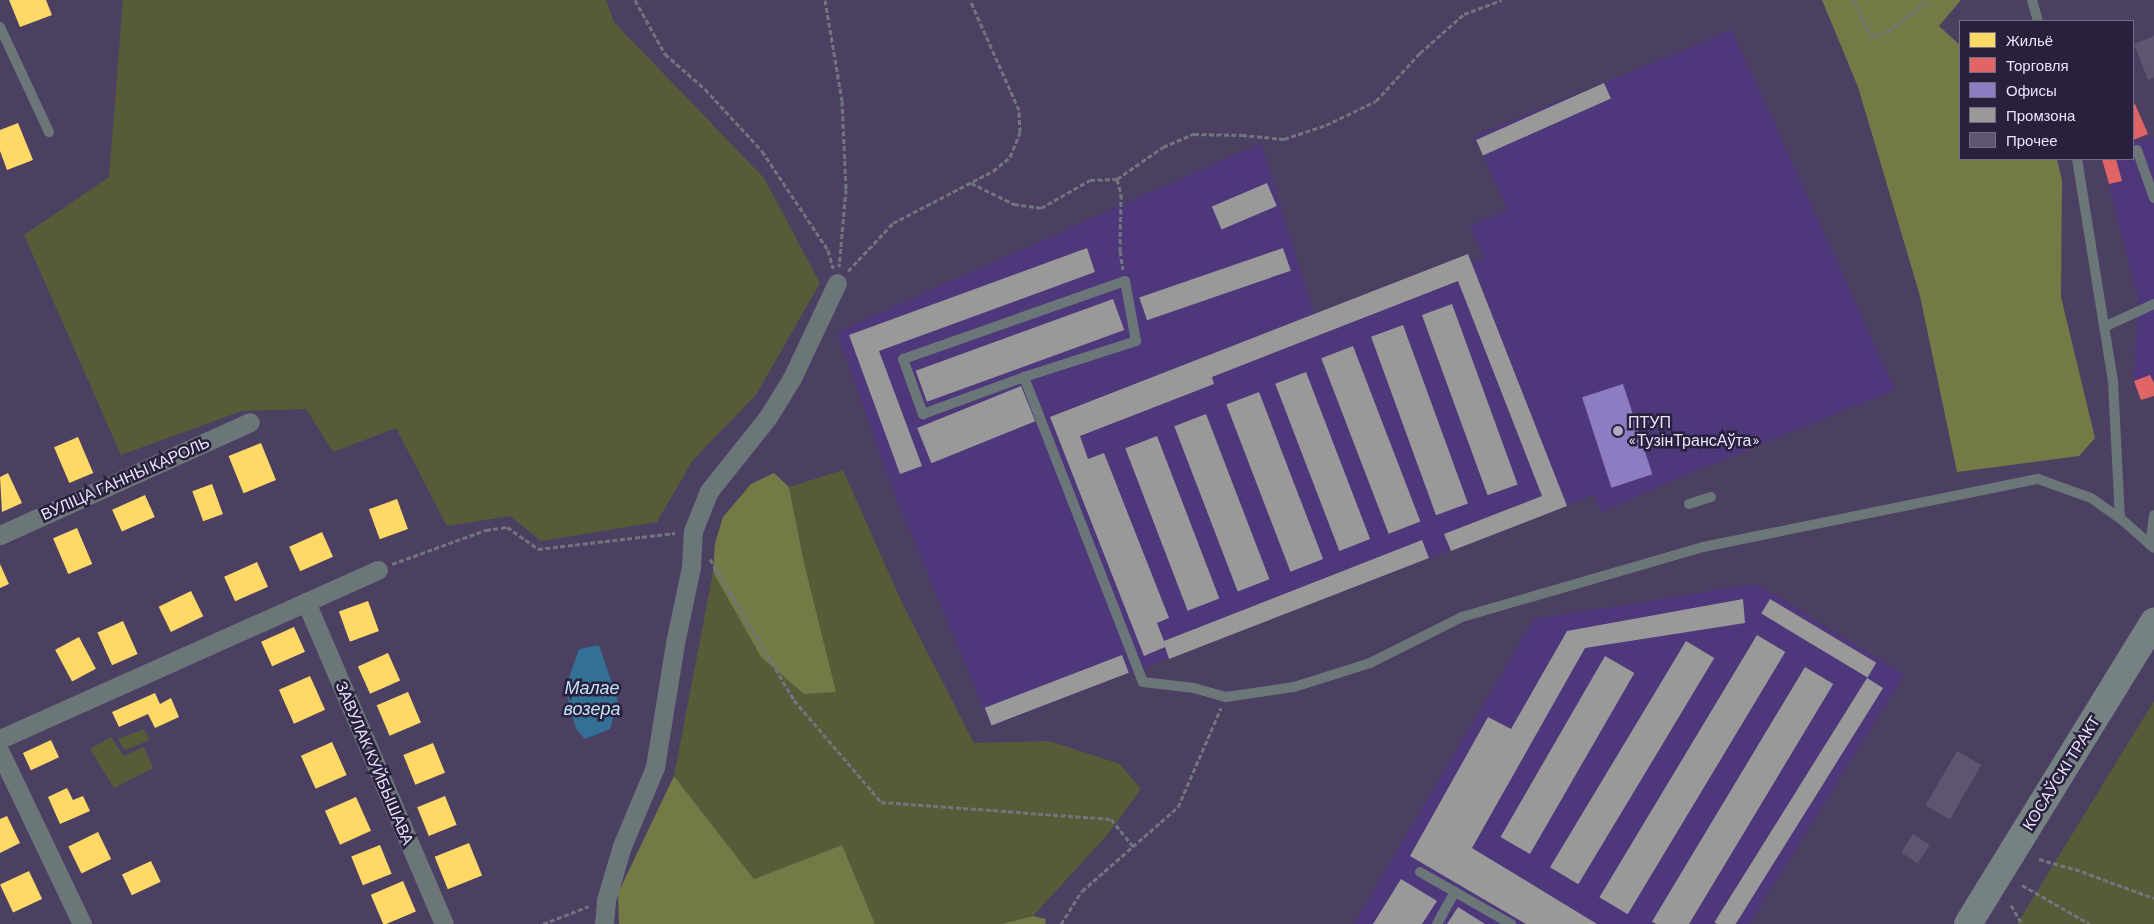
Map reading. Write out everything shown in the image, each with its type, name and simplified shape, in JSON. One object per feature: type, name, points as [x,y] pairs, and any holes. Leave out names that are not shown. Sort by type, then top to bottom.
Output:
[{"type":"main road","name":"КОСАЎСКІ ТРАКТ","points":[[1968,924],[2154,622]]},
{"type":"street","points":[[604,924],[606,900],[622,846],[655,768],[675,643],[691,567],[693,531],[708,491],[768,417],[792,378],[837,283]]},
{"type":"street","name":"ВУЛІЦА ГАННЫ КАРОЛЬ","points":[[0,535],[250,422]]},
{"type":"street","points":[[0,739],[378,570]]},
{"type":"street","name":"ЗАВУЛАК КУЙБЫШАВА","points":[[306,602],[444,924]]},
{"type":"street","points":[[0,752],[82,924]]},
{"type":"lane","points":[[2032,0],[2038,20]]},
{"type":"lane","points":[[0,27],[49,132]]},
{"type":"lane","points":[[2137,150],[2154,198]]},
{"type":"lane","points":[[2077,160],[2113,380],[2120,518]]},
{"type":"lane","points":[[1125,281],[1136,341],[1024,377],[923,414],[903,359],[1125,281]]},
{"type":"lane","points":[[2104,327],[2154,304]]},
{"type":"lane","points":[[1024,377],[1144,682],[1194,688],[1226,697],[1302,684],[1370,663],[1462,617],[1703,547],[2038,479],[2091,498],[2120,518],[2152,547]]},
{"type":"lane","points":[[1689,504],[1711,497]]},
{"type":"lane","points":[[2152,547],[2154,515]]},
{"type":"lane","points":[[1420,872],[1511,924]]},
{"type":"lane","points":[[1437,924],[1455,892]]},
{"type":"path","points":[[635,0],[665,54],[705,89],[762,151],[828,250],[837,283]]},
{"type":"path","points":[[825,0],[842,101],[846,189],[837,283]]},
{"type":"path","points":[[837,283],[893,223],[993,171],[1010,157],[1020,132],[1019,110],[970,0]]},
{"type":"path","points":[[970,183],[1014,204],[1041,208],[1090,180],[1117,179],[1163,147],[1194,134],[1242,135],[1284,139],[1326,125],[1376,100],[1420,53],[1464,14],[1502,0]]},
{"type":"path","points":[[1854,0],[1871,36],[1887,32],[1929,0]]},
{"type":"path","points":[[1117,179],[1121,194],[1120,251],[1125,281]]},
{"type":"path","points":[[378,570],[486,530],[507,527],[538,549],[693,531],[794,700],[881,802],[1111,819],[1133,846]]},
{"type":"path","points":[[1061,924],[1082,891],[1178,807],[1226,697]]},
{"type":"path","points":[[2039,859],[2075,869],[2154,898]]},
{"type":"path","points":[[2022,886],[2090,924]]},
{"type":"path","points":[[543,924],[606,900]]},
{"type":"path","points":[[2011,905],[2022,924]]},
{"type":"shaded area","points":[[1732,30],[1895,390],[1681,477],[1601,512],[1594,495],[991,726],[893,490],[837,332],[1261,143],[1314,314],[1468,254],[1472,262],[1483,258],[1470,225],[1508,210],[1474,136]]},
{"type":"shaded area","points":[[2154,137],[2154,396],[2141,400],[2134,381],[2138,298],[2102,160],[2134,160],[2134,142]]},
{"type":"shaded area","points":[[1757,584],[1904,675],[1749,924],[1354,924],[1534,619]]},
{"type":"green space","points":[[123,0],[606,0],[614,22],[764,178],[820,283],[756,395],[693,460],[657,522],[541,541],[510,516],[447,526],[396,428],[333,452],[306,409],[242,411],[121,455],[24,235],[109,177]]},
{"type":"green space","points":[[1822,0],[1961,0],[1939,26],[1959,44],[1959,160],[2057,160],[2062,180],[2061,297],[2095,438],[2079,456],[1957,472],[1920,296],[1858,87]]},
{"type":"green space","points":[[843,470],[902,603],[974,743],[1049,741],[1120,764],[1141,789],[1108,834],[1033,916],[1002,924],[875,924],[842,845],[754,879],[674,776],[713,572],[761,657],[805,567],[789,487]]},
{"type":"green space","points":[[774,473],[789,487],[805,567],[836,692],[804,694],[761,657],[713,572],[715,543],[723,517],[751,484]]},
{"type":"green space","points":[[2154,701],[2154,924],[2017,924]]},
{"type":"green space","points":[[144,729],[150,740],[125,750],[118,739]]},
{"type":"green space","points":[[111,737],[124,756],[144,747],[153,768],[114,788],[90,749]]},
{"type":"green space","points":[[674,776],[754,879],[842,845],[875,924],[619,924],[618,893]]},
{"type":"green space","points":[[1033,916],[1046,919],[1045,924],[1002,924]]},
{"type":"water","name":"Малае возера","points":[[599,645],[618,701],[610,729],[585,739],[576,729],[565,689],[579,649]]},
{"type":"building: Жильё","points":[[9,0],[46,0],[52,15],[20,27]]},
{"type":"building: Жильё","points":[[18,123],[33,160],[7,170],[0,151],[0,130]]},
{"type":"building: Жильё","points":[[78,437],[93,473],[69,483],[54,447]]},
{"type":"building: Жильё","points":[[261,443],[276,480],[244,493],[229,456]]},
{"type":"building: Жильё","points":[[8,473],[22,503],[2,512],[0,477]]},
{"type":"building: Жильё","points":[[212,484],[223,514],[203,521],[192,491]]},
{"type":"building: Жильё","points":[[145,495],[155,517],[122,532],[112,510]]},
{"type":"building: Жильё","points":[[397,499],[408,529],[380,539],[369,509]]},
{"type":"building: Жильё","points":[[77,528],[92,564],[68,574],[53,538]]},
{"type":"building: Жильё","points":[[322,532],[333,557],[300,571],[289,547]]},
{"type":"building: Жильё","points":[[257,562],[268,587],[235,601],[224,577]]},
{"type":"building: Жильё","points":[[0,564],[9,584],[0,588]]},
{"type":"building: Жильё","points":[[191,591],[203,616],[171,632],[159,607]]},
{"type":"building: Жильё","points":[[368,601],[379,631],[350,642],[339,612]]},
{"type":"building: Жильё","points":[[123,621],[138,654],[112,665],[97,632]]},
{"type":"building: Жильё","points":[[294,627],[305,652],[272,666],[261,642]]},
{"type":"building: Жильё","points":[[79,637],[96,669],[72,681],[55,650]]},
{"type":"building: Жильё","points":[[388,653],[400,680],[370,694],[358,666]]},
{"type":"building: Жильё","points":[[310,676],[325,710],[294,724],[279,690]]},
{"type":"building: Жильё","points":[[408,692],[421,722],[390,736],[377,705]]},
{"type":"building: Жильё","points":[[155,693],[160,704],[171,698],[179,717],[155,728],[148,714],[119,727],[112,712]]},
{"type":"building: Жильё","points":[[51,740],[59,757],[31,770],[23,753]]},
{"type":"building: Жильё","points":[[332,742],[347,775],[316,789],[301,756]]},
{"type":"building: Жильё","points":[[433,743],[445,773],[415,785],[403,755]]},
{"type":"building: Жильё","points":[[67,788],[73,800],[83,796],[90,811],[60,824],[48,797]]},
{"type":"building: Жильё","points":[[445,796],[457,825],[429,836],[417,807]]},
{"type":"building: Жильё","points":[[356,797],[371,831],[340,845],[325,811]]},
{"type":"building: Жильё","points":[[7,816],[20,843],[0,853],[0,819]]},
{"type":"building: Жильё","points":[[98,832],[111,859],[81,873],[68,846]]},
{"type":"building: Жильё","points":[[469,843],[482,875],[448,889],[435,857]]},
{"type":"building: Жильё","points":[[380,845],[392,874],[363,885],[351,857]]},
{"type":"building: Жильё","points":[[151,861],[161,882],[132,895],[122,875]]},
{"type":"building: Жильё","points":[[29,871],[42,899],[13,913],[0,885]]},
{"type":"building: Жильё","points":[[403,881],[416,911],[383,924],[371,895]]},
{"type":"building: Торговля","points":[[2134,104],[2148,134],[2134,140]]},
{"type":"building: Торговля","points":[[2102,160],[2116,160],[2122,181],[2109,184]]},
{"type":"building: Торговля","points":[[2150,375],[2154,383],[2154,396],[2141,400],[2134,381]]},
{"type":"building: Офисы","points":[[1623,384],[1652,474],[1611,488],[1582,397]]},
{"type":"building: Промзона","points":[[1604,83],[1611,99],[1483,155],[1476,140]]},
{"type":"building: Промзона","points":[[1267,183],[1277,206],[1222,229],[1212,206]]},
{"type":"building: Промзона","points":[[1087,248],[1095,272],[879,351],[922,466],[900,474],[849,335]]},
{"type":"building: Промзона","points":[[1283,248],[1291,271],[1147,320],[1139,297]]},
{"type":"building: Промзона","points":[[1468,254],[1567,506],[1451,551],[1444,534],[1542,496],[1458,281],[1212,377],[1214,384],[1080,436],[1088,459],[1104,453],[1169,618],[1157,623],[1164,641],[1422,540],[1429,558],[1169,659],[1165,647],[1144,656],[1050,417]]},
{"type":"building: Промзона","points":[[1113,299],[1124,330],[927,402],[916,371]]},
{"type":"building: Промзона","points":[[1452,304],[1518,484],[1488,495],[1422,315]]},
{"type":"building: Промзона","points":[[1403,325],[1468,504],[1436,515],[1371,337]]},
{"type":"building: Промзона","points":[[1353,346],[1420,522],[1389,534],[1321,358]]},
{"type":"building: Промзона","points":[[1306,372],[1370,539],[1339,551],[1275,384]]},
{"type":"building: Промзона","points":[[1021,386],[1035,421],[931,463],[917,428]]},
{"type":"building: Промзона","points":[[1259,392],[1323,559],[1290,572],[1226,405]]},
{"type":"building: Промзона","points":[[1206,414],[1269,579],[1238,591],[1174,426]]},
{"type":"building: Промзона","points":[[1157,436],[1219,598],[1188,611],[1125,448]]},
{"type":"building: Промзона","points":[[1743,599],[1745,623],[1585,648],[1472,848],[1597,924],[1526,924],[1410,856],[1488,717],[1511,729],[1567,631]]},
{"type":"building: Промзона","points":[[1770,599],[1876,663],[1868,677],[1761,614]]},
{"type":"building: Промзона","points":[[1757,635],[1785,652],[1628,914],[1599,897]]},
{"type":"building: Промзона","points":[[1686,641],[1714,658],[1578,884],[1550,867]]},
{"type":"building: Промзона","points":[[1122,655],[1129,673],[992,725],[985,708]]},
{"type":"building: Промзона","points":[[1605,656],[1634,673],[1530,854],[1500,837]]},
{"type":"building: Промзона","points":[[1805,667],[1833,684],[1689,924],[1656,924],[1652,922]]},
{"type":"building: Промзона","points":[[1867,678],[1883,688],[1736,924],[1717,924],[1714,922]]},
{"type":"building: Промзона","points":[[1401,879],[1437,901],[1422,924],[1373,924]]},
{"type":"building: Промзона","points":[[1458,907],[1485,924],[1447,924]]},
{"type":"building: Прочее","points":[[2154,36],[2154,78],[2148,80],[2134,44]]},
{"type":"building: Прочее","points":[[1957,751],[1981,765],[1950,820],[1926,806]]},
{"type":"building: Прочее","points":[[1913,834],[1930,845],[1918,863],[1901,852]]},
{"type":"place","name":"ПТУП «ТузінТрансАўта»","points":[[1618,431]]}]
